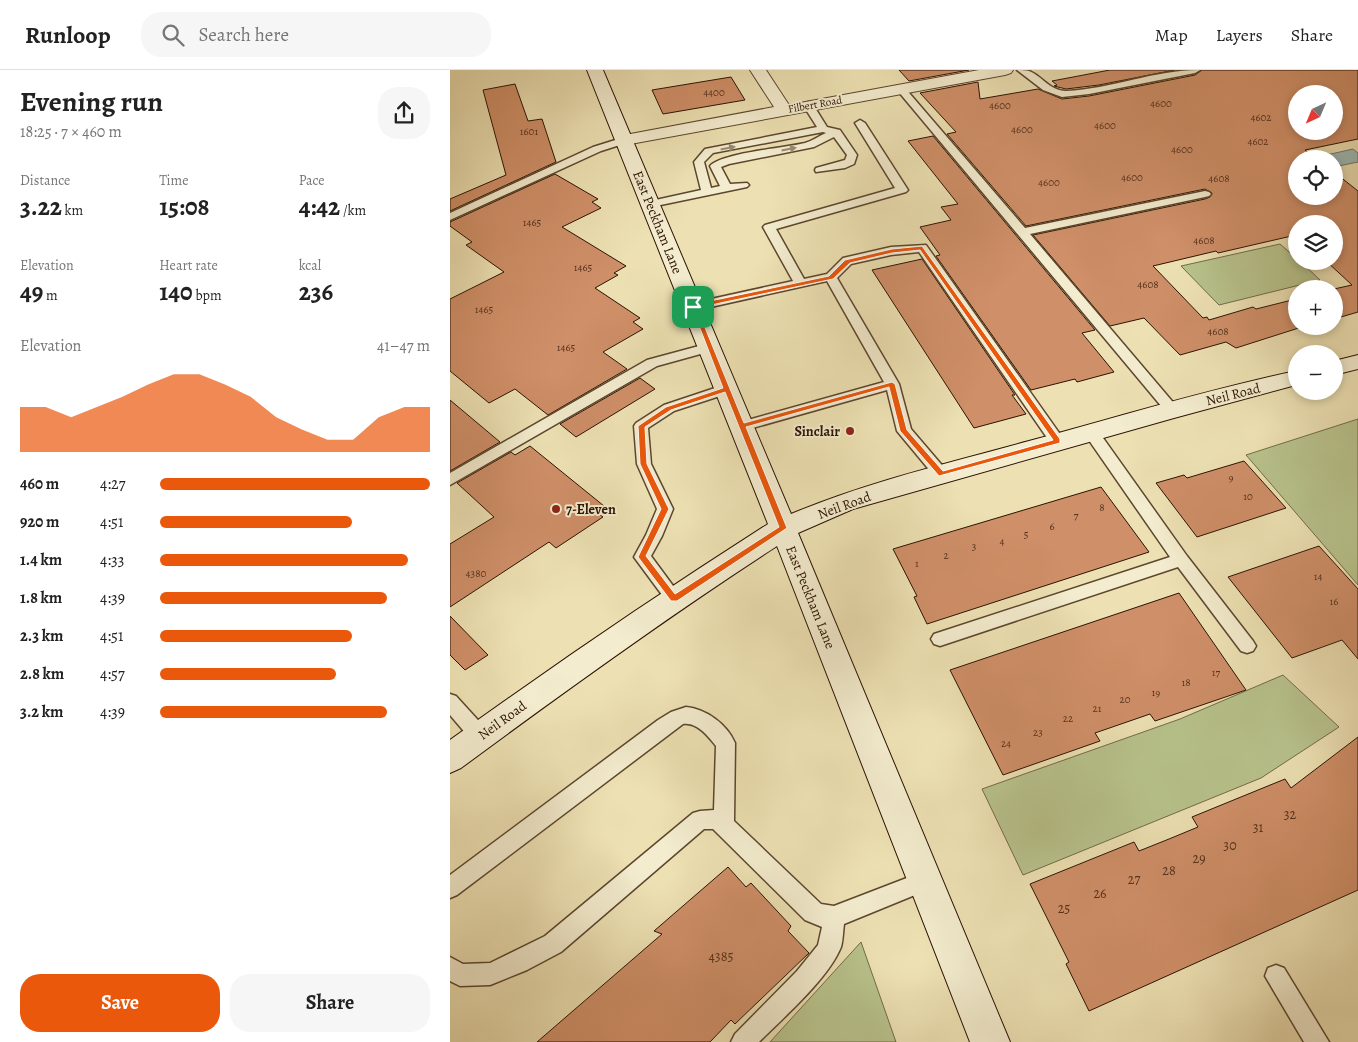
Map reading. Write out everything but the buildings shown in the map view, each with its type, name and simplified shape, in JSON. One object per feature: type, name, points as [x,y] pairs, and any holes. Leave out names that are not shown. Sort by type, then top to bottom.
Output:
[{"type":"street","name":"East Peckham Lane","points":[[595,70],[710,347],[990,1042]]},
{"type":"street","points":[[758,70],[784,109]]},
{"type":"street","name":"Filbert Road","points":[[625,140],[784,109],[1005,70]]},
{"type":"street","points":[[1343,366],[1358,362]]},
{"type":"street","name":"Neil Road","points":[[450,758],[674,598],[783,528],[844,502],[1057,441],[1288,380]]},
{"type":"lane","points":[[1022,70],[1046,88],[1062,94],[1195,70]]},
{"type":"lane","points":[[901,89],[1172,410]]},
{"type":"lane","points":[[808,105],[824,129]]},
{"type":"lane","points":[[800,284],[769,227],[902,190],[860,123]]},
{"type":"lane","points":[[707,193],[699,162],[708,152],[824,129],[836,132],[852,155],[850,162],[845,165],[820,170]]},
{"type":"lane","points":[[727,189],[715,166],[726,161],[810,145],[836,132]]},
{"type":"lane","points":[[450,216],[597,149],[625,140]]},
{"type":"lane","points":[[651,204],[744,185]]},
{"type":"lane","points":[[1022,232],[1205,194]]},
{"type":"lane","points":[[693,307],[831,277],[848,261],[892,251],[922,248],[1057,441]]},
{"type":"lane","points":[[831,277],[892,384],[904,431],[941,474]]},
{"type":"lane","points":[[450,480],[652,363],[710,347]]},
{"type":"lane","points":[[742,426],[892,384]]},
{"type":"lane","points":[[674,598],[642,557],[654,536],[665,509],[644,464],[641,426],[669,408],[727,389]]},
{"type":"lane","points":[[1091,432],[1180,560],[1246,646]]},
{"type":"lane","points":[[940,639],[1180,560]]},
{"type":"lane","points":[[450,702],[480,736]]},
{"type":"lane","points":[[450,888],[680,716],[696,718],[707,724],[726,744],[724,826]]},
{"type":"lane","points":[[450,968],[460,975],[490,974],[519,962],[553,944],[700,820],[717,819],[813,912],[825,917],[834,917],[925,881]]},
{"type":"lane","points":[[743,1042],[805,978],[826,953],[831,944],[834,917]]},
{"type":"lane","points":[[1276,976],[1318,1042]]},
{"type":"green space","points":[[1280,244],[1288,251],[1288,270],[1309,270],[1320,280],[1288,280],[1288,288],[1219,305],[1181,266]]},
{"type":"green space","points":[[1358,419],[1358,585],[1246,455]]},
{"type":"green space","points":[[1283,675],[1339,727],[1261,778],[1023,875],[982,789],[1180,719]]},
{"type":"green space","points":[[861,942],[896,1042],[770,1042]]},
{"type":"water","points":[[1353,149],[1358,153],[1358,162],[1343,165],[1343,151]]},
{"type":"place","name":"Sinclair","points":[[850,431]]},
{"type":"place","name":"7-Eleven","points":[[556,509]]},
{"type":"route","points":[[693,307],[727,389],[783,528],[674,598],[642,557],[654,536],[665,509],[644,464],[641,426],[669,408],[727,389],[742,426],[892,384],[904,431],[941,474],[1057,441],[922,248],[892,251],[848,261],[831,277],[693,307]]}]
